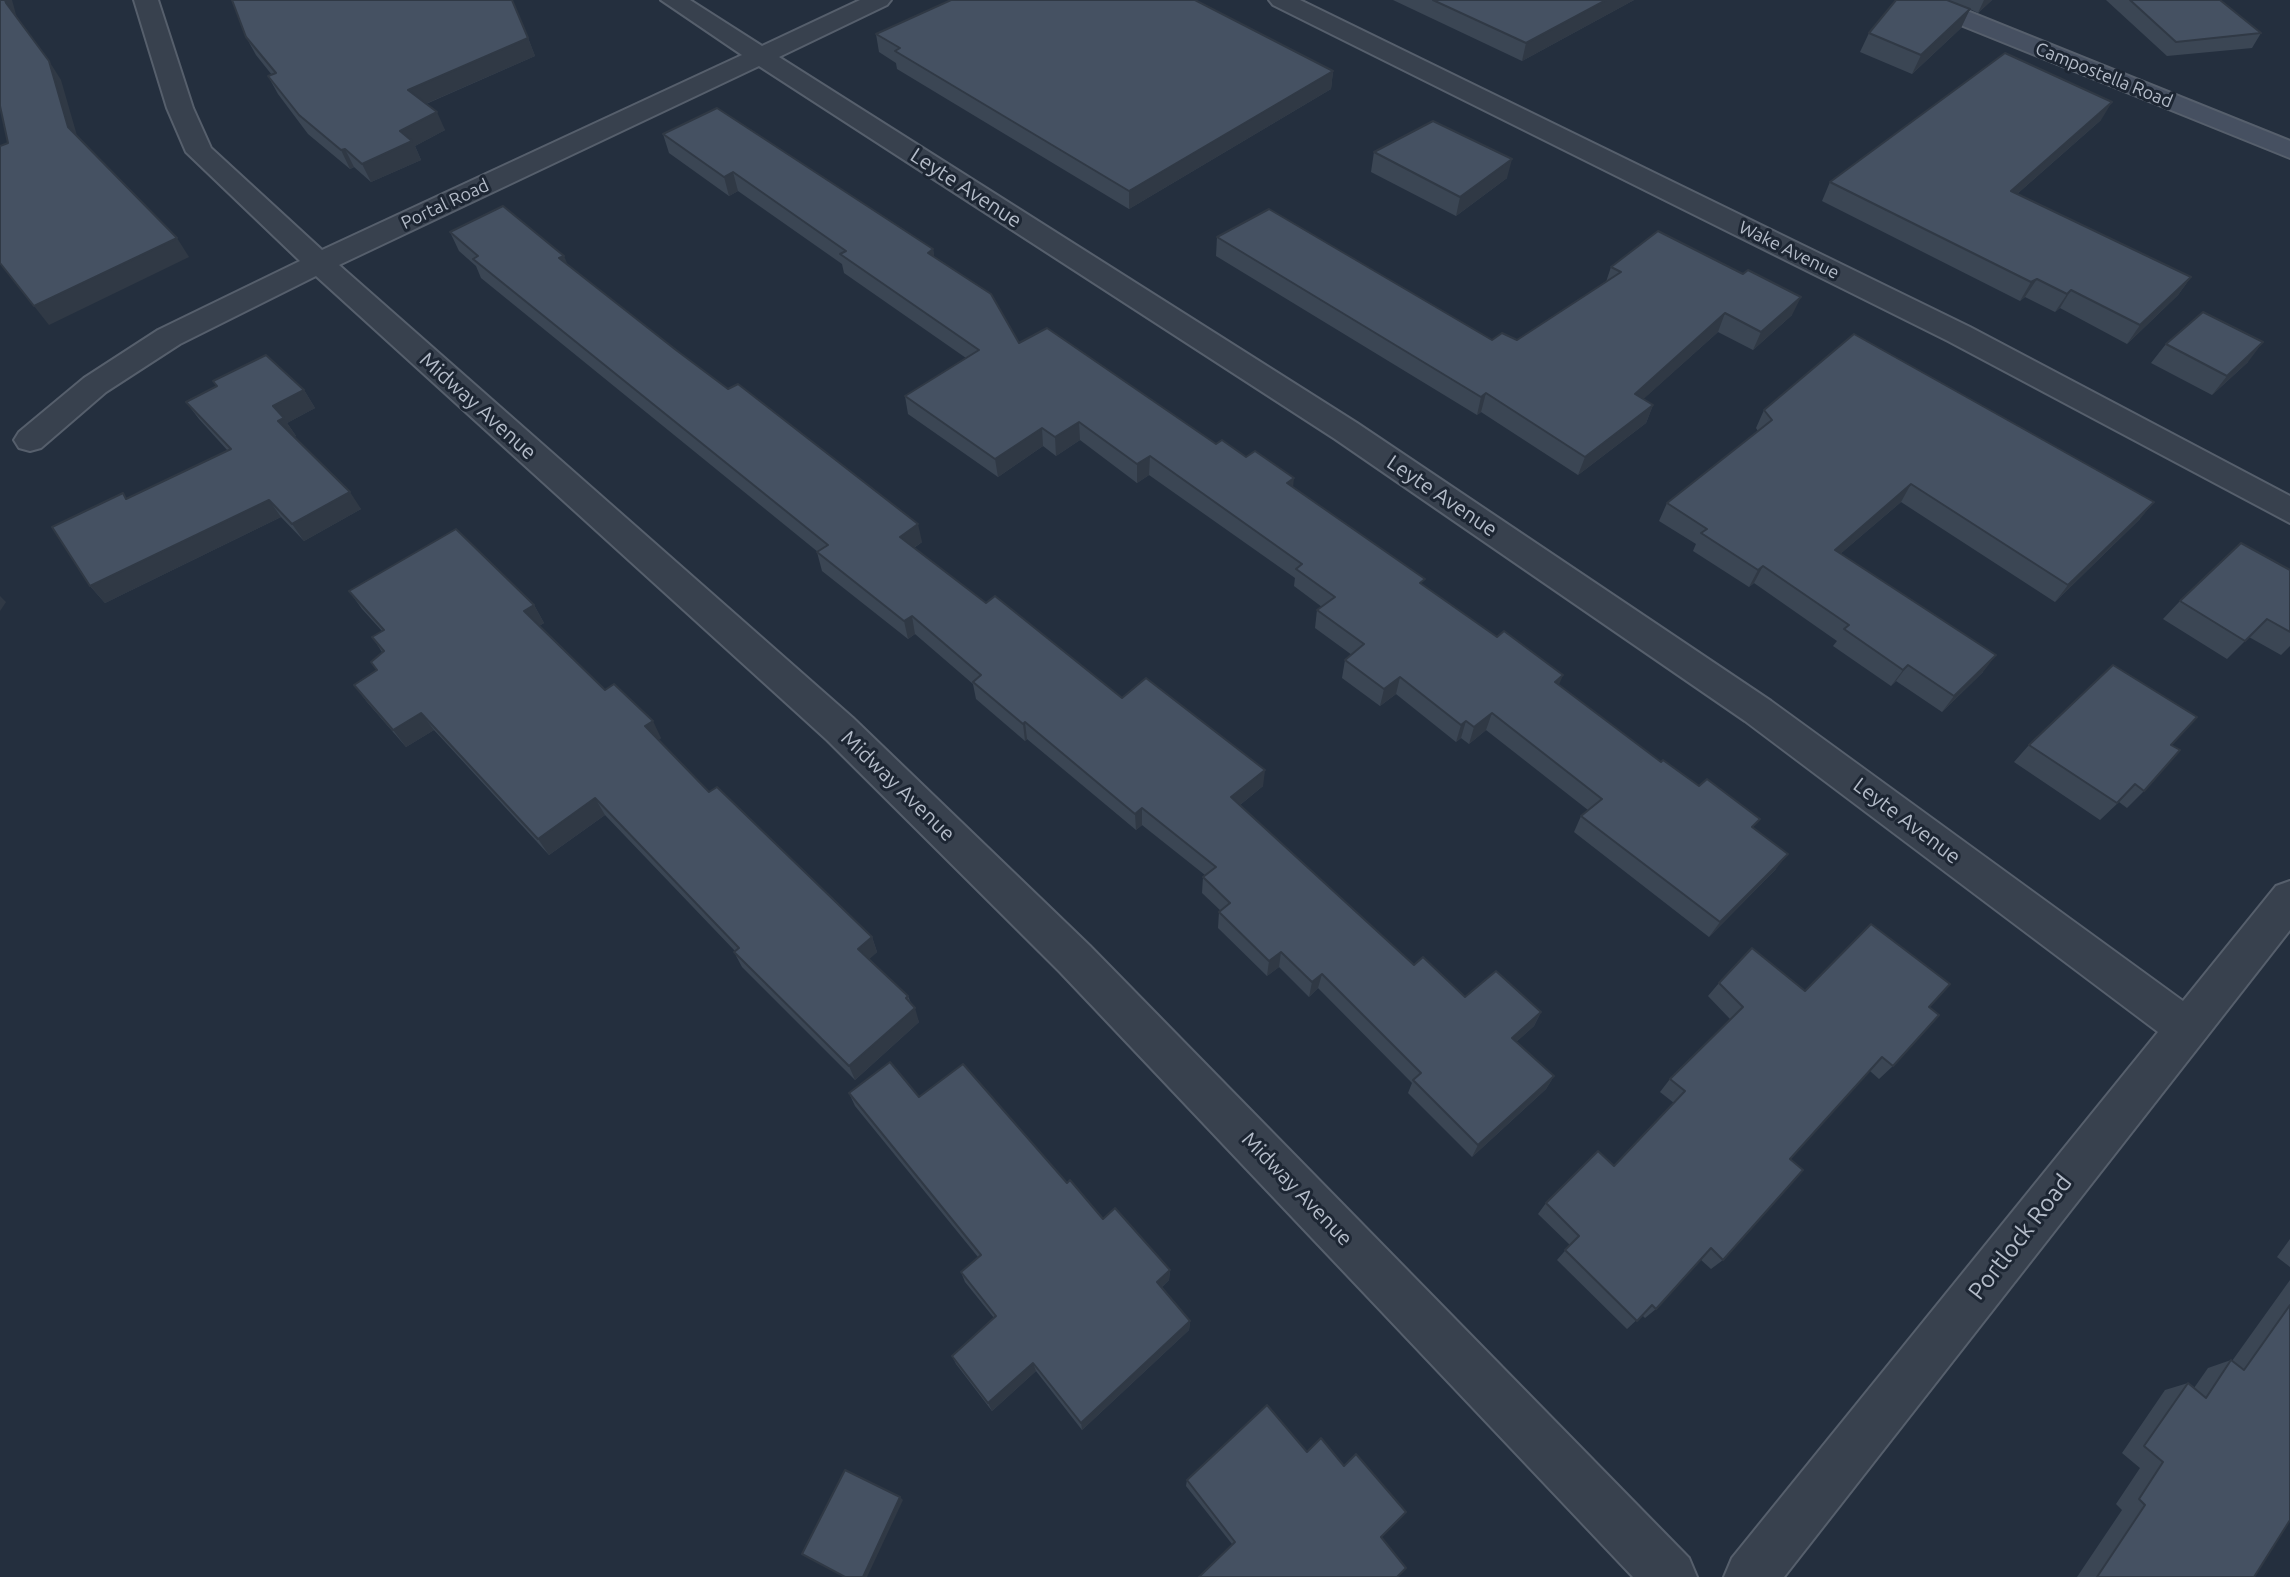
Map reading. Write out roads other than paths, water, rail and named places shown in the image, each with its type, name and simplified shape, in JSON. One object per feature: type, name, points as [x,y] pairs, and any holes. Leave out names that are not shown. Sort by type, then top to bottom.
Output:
[{"type":"main road","name":"Campostella Road","points":[[1919,0],[2290,150]]},
{"type":"street","name":"Midway Avenue","points":[[146,0],[180,108],[200,152],[318,263],[859,748],[1075,959],[1670,1577]]},
{"type":"street","name":"Leyte Avenue","points":[[673,0],[1346,431],[1747,703],[2186,1028]]},
{"type":"street","name":"Portal Road","points":[[30,440],[95,385],[169,337],[318,263],[879,0]]},
{"type":"street","name":"Wake Avenue","points":[[1281,0],[1959,334],[2290,511]]},
{"type":"street","name":"Portlock Road","points":[[1751,1577],[2290,898]]}]
